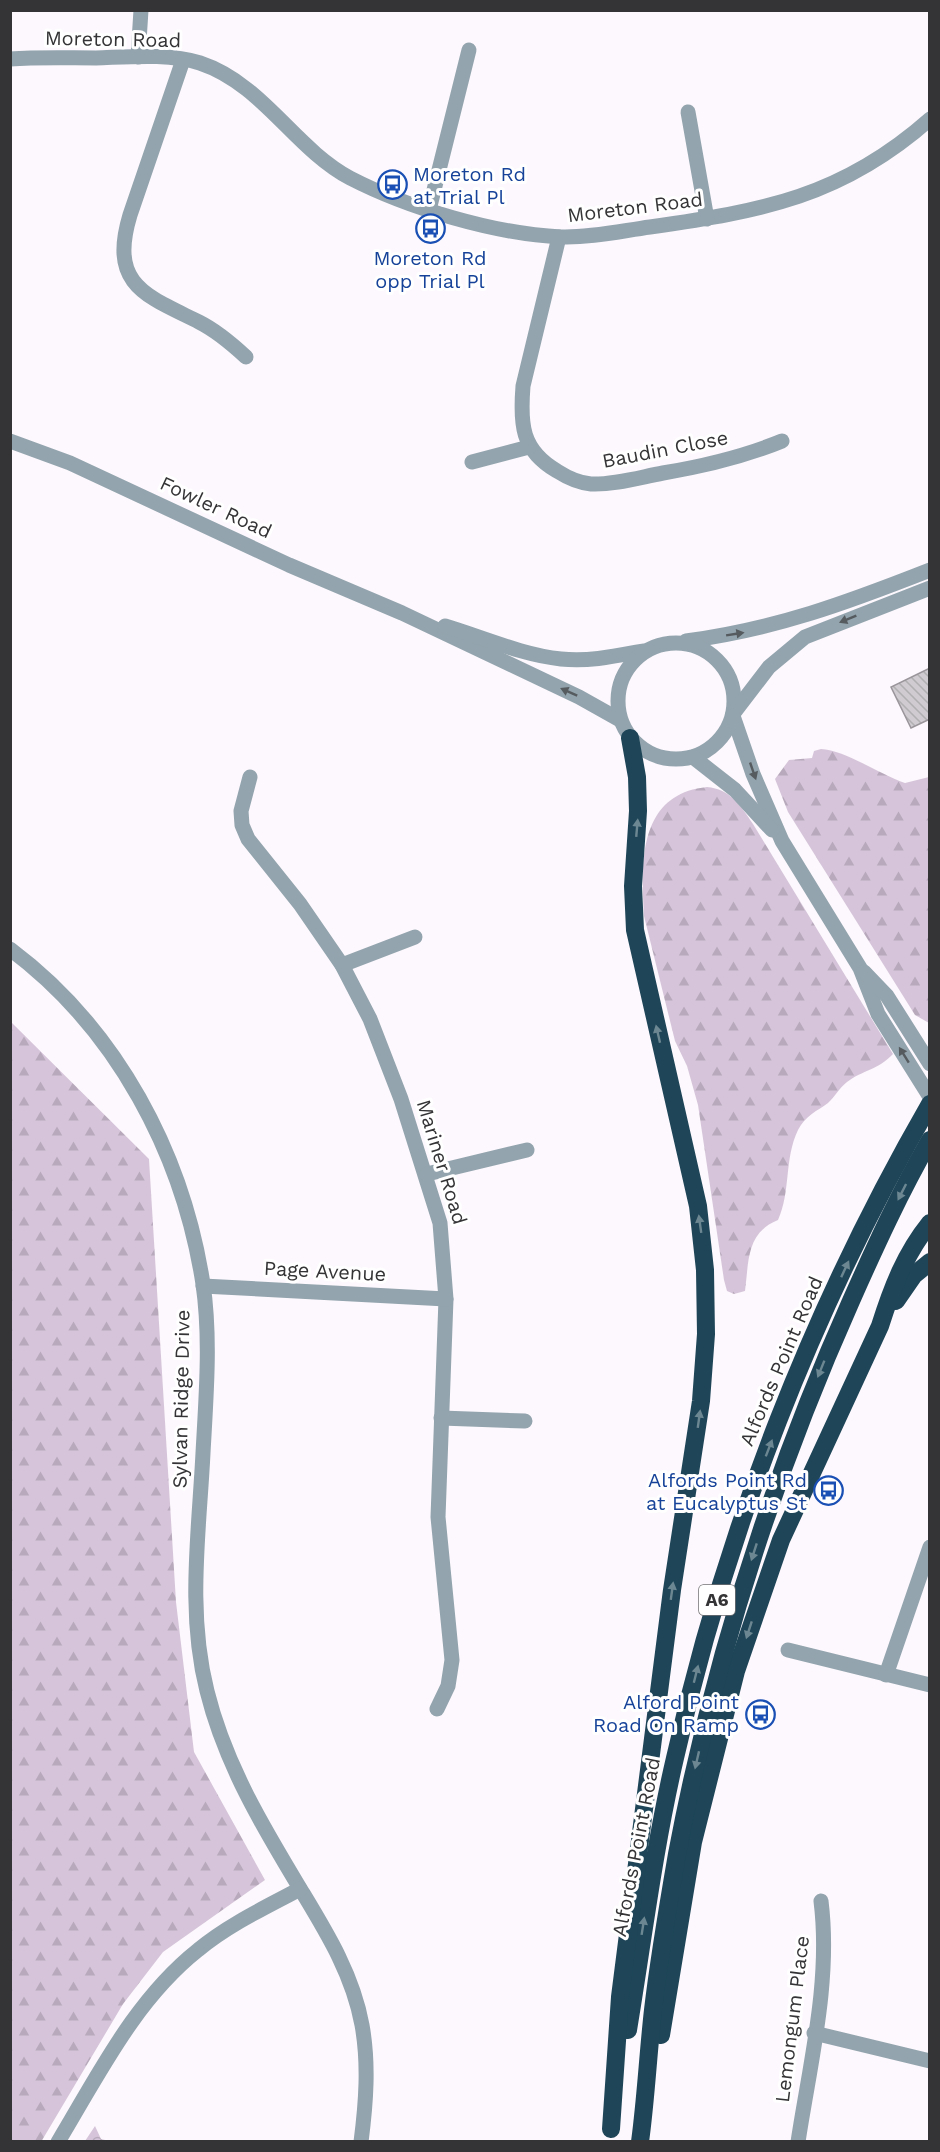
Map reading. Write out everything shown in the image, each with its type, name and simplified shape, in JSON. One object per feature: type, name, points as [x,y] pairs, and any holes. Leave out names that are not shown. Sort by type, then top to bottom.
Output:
[{"type":"highway","points":[[610,2135],[620,1997],[673,1581],[701,1401],[706,1334],[705,1270],[698,1206],[635,930],[633,886],[638,811],[637,777],[630,738]]},
{"type":"highway","name":"Alfords Point Road","points":[[610,2135],[662,1819],[692,1686],[721,1585],[754,1486],[805,1358],[869,1218],[930,1104]]},
{"type":"highway","name":"Alfords Point Road","points":[[641,2137],[653,2008],[674,1873],[697,1760],[731,1629],[768,1510],[825,1359],[868,1262],[930,1140]]},
{"type":"highway","points":[[641,2137],[666,2009],[693,1842],[736,1671],[781,1540],[879,1326],[904,1262],[930,1222]]},
{"type":"highway","points":[[879,1326],[914,1275],[930,1262]]},
{"type":"street","points":[[138,57],[141,10]]},
{"type":"street","points":[[429,210],[469,50]]},
{"type":"street","name":"Moreton Road","points":[[10,59],[138,57],[183,60],[217,70],[240,83],[329,164],[349,177],[456,219],[559,237],[707,219],[798,199],[831,185],[884,154],[930,119]]},
{"type":"street","points":[[183,60],[125,232],[123,259],[139,288],[167,308],[217,332],[246,357]]},
{"type":"street","points":[[688,112],[707,219]]},
{"type":"street","points":[[472,462],[528,447],[521,410],[523,386],[559,237]]},
{"type":"street","name":"Fowler Road","points":[[10,441],[69,463],[289,565],[402,613],[579,697],[620,720]]},
{"type":"street","name":"Baudin Close","points":[[528,447],[550,467],[573,480],[600,484],[725,461],[782,441]]},
{"type":"street","points":[[930,570],[806,617],[747,632],[678,642],[646,650],[630,664],[621,681],[617,700],[620,720],[630,738],[643,750],[658,757],[675,760],[693,757],[711,748],[724,734],[733,715],[769,667],[793,645],[822,629],[930,588]]},
{"type":"street","name":"Fowler Road","points":[[402,613],[532,653],[561,659],[604,659],[646,650]]},
{"type":"street","points":[[678,642],[706,650],[726,670],[735,698],[733,715],[753,774],[782,841],[860,968],[878,1014],[930,1097]]},
{"type":"street","points":[[693,757],[735,790],[782,841]]},
{"type":"street","name":"Mariner Road","points":[[250,777],[241,810],[242,825],[248,839],[300,904],[342,965],[379,1041],[427,1173],[440,1223],[446,1299],[438,1516],[452,1660],[448,1686],[437,1709]]},
{"type":"street","points":[[342,965],[415,937]]},
{"type":"street","name":"Sylvan Ridge Drive","points":[[10,949],[46,980],[87,1021],[111,1050],[177,1176],[191,1226],[203,1286],[206,1352],[195,1567],[195,1617],[198,1648],[207,1694],[230,1761],[339,1955],[359,2012],[367,2067],[362,2142]]},
{"type":"street","points":[[860,968],[887,996],[930,1064]]},
{"type":"street","points":[[427,1173],[528,1149]]},
{"type":"street","name":"Page Avenue","points":[[203,1286],[446,1299]]},
{"type":"street","points":[[441,1418],[525,1421]]},
{"type":"street","points":[[886,1675],[930,1547]]},
{"type":"street","points":[[788,1650],[930,1685]]},
{"type":"street","points":[[58,2142],[137,2013],[166,1978],[200,1948],[223,1932],[300,1888]]},
{"type":"street","name":"Lemongum Place","points":[[798,2142],[825,1955],[821,1901]]},
{"type":"street","points":[[814,2033],[930,2061]]},
{"type":"green space","points":[[831,750],[852,758],[905,783],[929,777],[929,1023],[915,1015],[788,812],[775,779],[789,760],[812,758],[814,751]]},
{"type":"green space","points":[[707,787],[715,788],[728,795],[749,817],[893,1054],[882,1063],[847,1082],[828,1103],[801,1125],[791,1152],[785,1198],[778,1220],[760,1232],[755,1240],[749,1259],[745,1291],[734,1294],[727,1291],[724,1280],[698,1105],[687,1066],[675,1041],[644,916],[644,854],[648,834],[656,817],[668,803],[684,792]]},
{"type":"green space","points":[[11,1022],[149,1159],[176,1602],[194,1752],[265,1880],[163,1952],[123,2004],[41,2142],[10,2141]]},
{"type":"green space","points":[[95,2126],[101,2139],[109,2141],[85,2141]]},
{"type":"building","points":[[930,668],[930,719],[911,728],[891,687]]},
{"type":"place","name":"Moreton Rd at Trial Pl","points":[[392,185]]},
{"type":"place","name":"Moreton Rd opp Trial Pl","points":[[430,228]]},
{"type":"place","name":"Alfords Point Rd at Eucalyptus St","points":[[828,1491]]},
{"type":"place","name":"Alford Point Road On Ramp","points":[[760,1714]]}]
